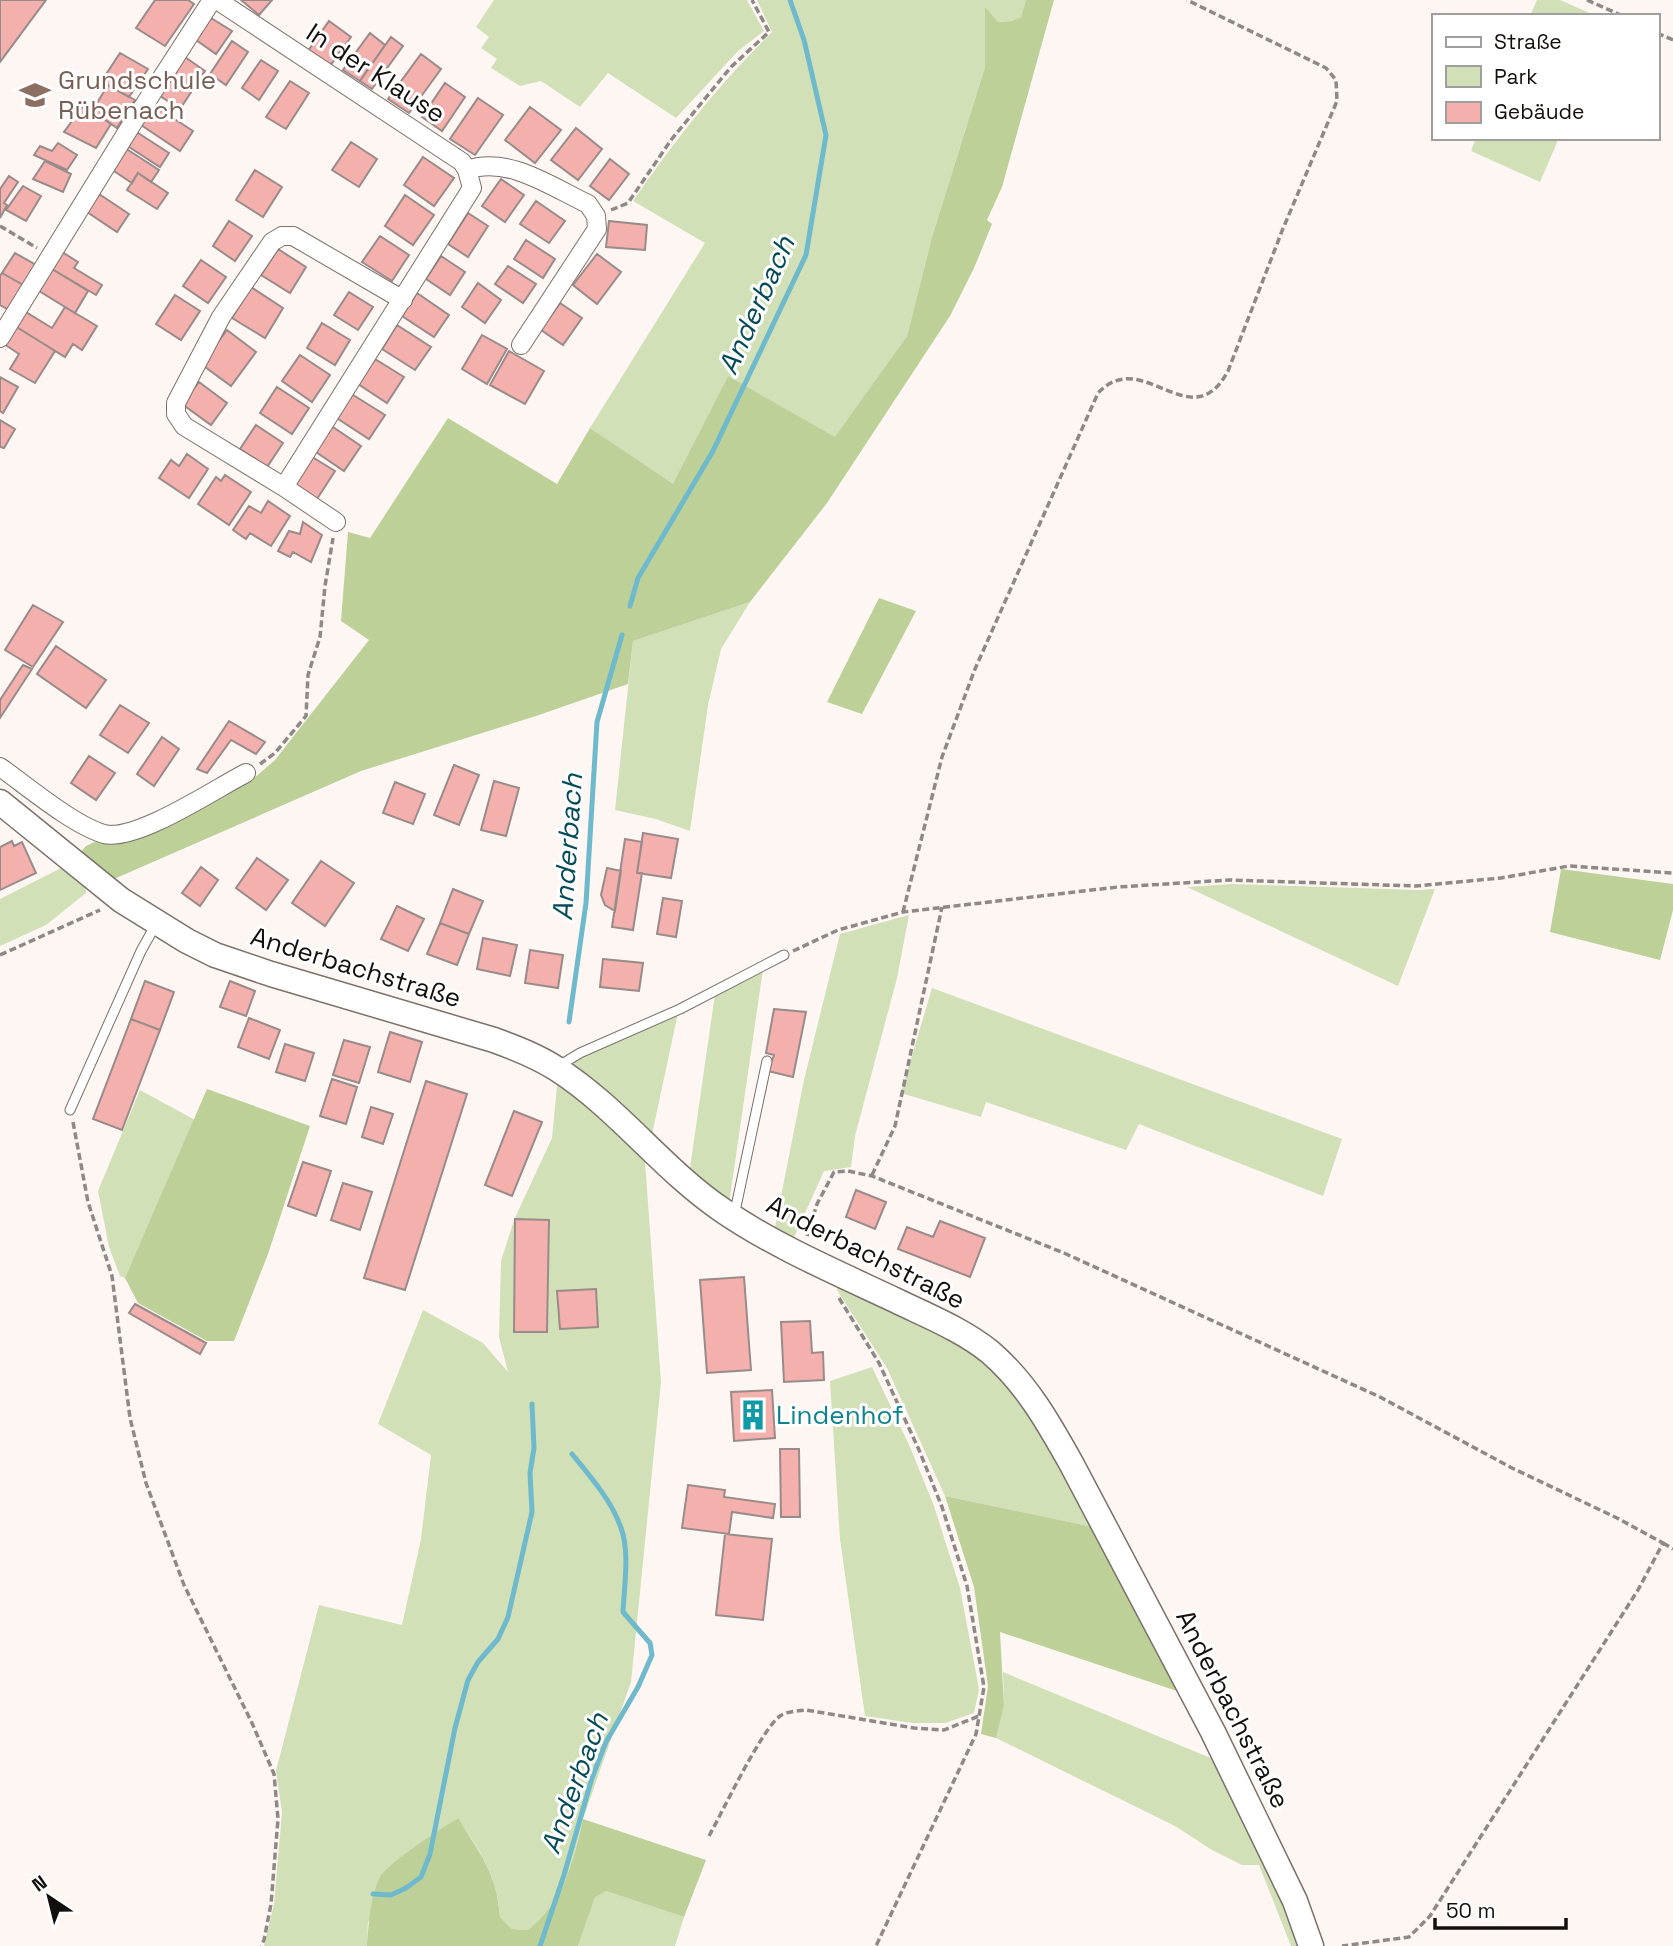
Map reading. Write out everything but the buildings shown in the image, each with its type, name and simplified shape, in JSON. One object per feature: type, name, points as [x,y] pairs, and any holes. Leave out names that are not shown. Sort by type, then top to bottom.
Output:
[{"type":"main road","name":"Anderbachstraße","points":[[1,804],[121,900],[215,955],[494,1040],[528,1053],[556,1068],[614,1115],[678,1177],[734,1218],[829,1269],[959,1332],[988,1350],[1023,1384],[1060,1443],[1213,1732],[1295,1901],[1311,1946]]},
{"type":"street","points":[[0,338],[212,0]]},
{"type":"street","name":"In der Klause","points":[[218,0],[462,162],[467,170]]},
{"type":"street","points":[[284,487],[472,188],[467,170],[480,165],[508,166],[587,204],[596,216],[597,229],[521,346]]},
{"type":"street","points":[[336,522],[184,426],[176,414],[176,403],[221,317],[272,242],[282,236],[293,236],[403,300]]},
{"type":"street","points":[[0,767],[68,815],[104,834],[119,835],[148,826],[246,773]]},
{"type":"lane","points":[[70,1110],[156,922]]},
{"type":"lane","points":[[556,1068],[580,1053],[680,1009],[784,955]]},
{"type":"lane","points":[[734,1218],[767,1061]]},
{"type":"path","points":[[596,216],[628,203],[671,140],[731,67],[769,32],[752,0]]},
{"type":"path","points":[[903,912],[918,843],[946,744],[975,669],[1098,393],[1117,379],[1142,380],[1193,398],[1208,396],[1221,386],[1337,101],[1336,80],[1326,68],[1187,0]]},
{"type":"path","points":[[1587,0],[1618,14]]},
{"type":"path","points":[[0,226],[49,256]]},
{"type":"path","points":[[246,773],[275,753],[306,716],[308,675],[320,637],[336,522]]},
{"type":"path","points":[[784,955],[838,930],[903,912],[1184,882],[1229,880],[1416,886],[1502,878],[1569,866],[1673,873]]},
{"type":"path","points":[[0,955],[121,900]]},
{"type":"path","points":[[872,1176],[895,1126],[942,907]]},
{"type":"path","points":[[70,1110],[88,1202],[112,1276],[126,1395],[146,1483],[184,1585],[274,1774],[278,1819],[268,1916],[261,1946]]},
{"type":"path","points":[[805,1240],[817,1205],[834,1172],[848,1171],[872,1176],[1064,1253],[1380,1397],[1512,1468],[1617,1518],[1673,1549]]},
{"type":"path","points":[[829,1269],[835,1292],[884,1376],[942,1507],[969,1598],[984,1688],[976,1734],[876,1946]]},
{"type":"path","points":[[1342,1946],[1409,1937],[1430,1916],[1638,1590],[1663,1544]]},
{"type":"path","points":[[709,1836],[763,1739],[779,1717],[790,1712],[806,1710],[914,1728],[944,1730],[979,1716]]},
{"type":"green space","points":[[494,0],[747,0],[764,31],[738,51],[676,118],[608,73],[580,107],[541,81],[520,86],[491,68],[497,59],[481,48],[489,37],[476,27]]},
{"type":"green space","points":[[757,0],[1026,0],[1021,17],[1012,21],[998,22],[985,9],[985,67],[932,237],[907,336],[835,438],[728,376],[673,485],[590,428],[705,243],[633,201],[698,113],[772,32]]},
{"type":"green space","points":[[1026,0],[1054,0],[1002,187],[987,220],[992,224],[974,268],[950,316],[827,503],[750,602],[633,641],[628,684],[361,771],[114,879],[79,854],[86,846],[99,840],[162,826],[253,779],[275,760],[369,640],[341,621],[348,532],[370,538],[448,418],[557,484],[590,428],[673,484],[728,376],[835,437],[907,336],[932,237],[985,67],[985,7],[998,22],[1012,21],[1021,17]]},
{"type":"green space","points":[[1537,0],[1560,0],[1592,14],[1531,14]]},
{"type":"green space","points":[[1475,140],[1558,140],[1540,182],[1471,151]]},
{"type":"green space","points":[[879,598],[916,611],[862,714],[827,702]]},
{"type":"green space","points":[[750,602],[721,649],[708,705],[690,831],[656,819],[615,810],[633,641]]},
{"type":"green space","points":[[65,866],[86,885],[86,893],[46,925],[0,946],[0,899]]},
{"type":"green space","points":[[1561,869],[1673,884],[1673,910],[1660,960],[1550,932]]},
{"type":"green space","points":[[1232,884],[1435,889],[1398,986],[1187,887]]},
{"type":"green space","points":[[909,915],[897,978],[855,1136],[851,1167],[824,1171],[792,1242],[774,1232],[804,1080],[840,934]]},
{"type":"green space","points":[[763,969],[729,1204],[689,1175],[715,994]]},
{"type":"green space","points":[[932,988],[1342,1139],[1323,1196],[1139,1124],[1126,1150],[986,1102],[981,1117],[901,1093]]},
{"type":"green space","points":[[678,1013],[651,1139],[573,1068],[576,1059]]},
{"type":"green space","points":[[558,1076],[593,1103],[645,1162],[661,1382],[631,1682],[583,1819],[570,1872],[544,1918],[528,1930],[512,1929],[500,1917],[492,1877],[457,1818],[368,1922],[367,1946],[264,1946],[274,1904],[282,1812],[276,1771],[319,1605],[402,1625],[421,1539],[431,1455],[378,1424],[423,1310],[483,1343],[508,1372],[499,1337],[501,1261],[514,1220],[552,1138]]},
{"type":"green space","points":[[207,1089],[310,1126],[268,1254],[234,1341],[207,1341],[138,1303],[125,1278]]},
{"type":"green space","points":[[140,1090],[195,1120],[125,1278],[120,1276],[109,1247],[98,1191]]},
{"type":"green space","points":[[837,1283],[955,1337],[1021,1392],[1098,1528],[945,1496],[887,1368],[837,1290]]},
{"type":"green space","points":[[872,1367],[910,1447],[934,1506],[960,1588],[979,1689],[974,1713],[945,1723],[912,1723],[865,1716],[840,1539],[830,1381]]},
{"type":"green space","points":[[945,1496],[1098,1528],[1183,1693],[1000,1632],[1004,1706],[996,1738],[981,1734],[988,1686],[974,1587]]},
{"type":"green space","points":[[1003,1672],[1218,1761],[1303,1946],[1291,1946],[1259,1865],[1242,1865],[1212,1850],[1175,1826],[996,1738],[1004,1706]]},
{"type":"green space","points":[[458,1818],[491,1876],[500,1917],[512,1929],[528,1930],[551,1906],[566,1880],[583,1819],[706,1860],[684,1917],[606,1891],[595,1897],[578,1946],[367,1946],[372,1901],[380,1877],[404,1854]]},
{"type":"green space","points":[[606,1891],[684,1917],[675,1946],[578,1946],[595,1896]]},
{"type":"waterway","name":"Anderbach","points":[[630,606],[638,578],[713,451],[806,255],[826,135],[804,40],[790,0]]},
{"type":"waterway","name":"Anderbach","points":[[569,1022],[586,903],[597,722],[622,635]]},
{"type":"waterway","points":[[373,1894],[391,1895],[421,1877],[430,1854],[455,1728],[468,1680],[478,1662],[498,1639],[508,1617],[532,1512],[532,1404]]},
{"type":"waterway","name":"Anderbach","points":[[540,1946],[592,1778],[606,1742],[638,1687],[652,1655],[650,1643],[623,1612],[625,1547],[617,1518],[600,1489],[572,1454]]},
{"type":"place","name":"Grundschule Rübenach","points":[[35,95]]},
{"type":"place","name":"Lindenhof","points":[[753,1415]]}]
